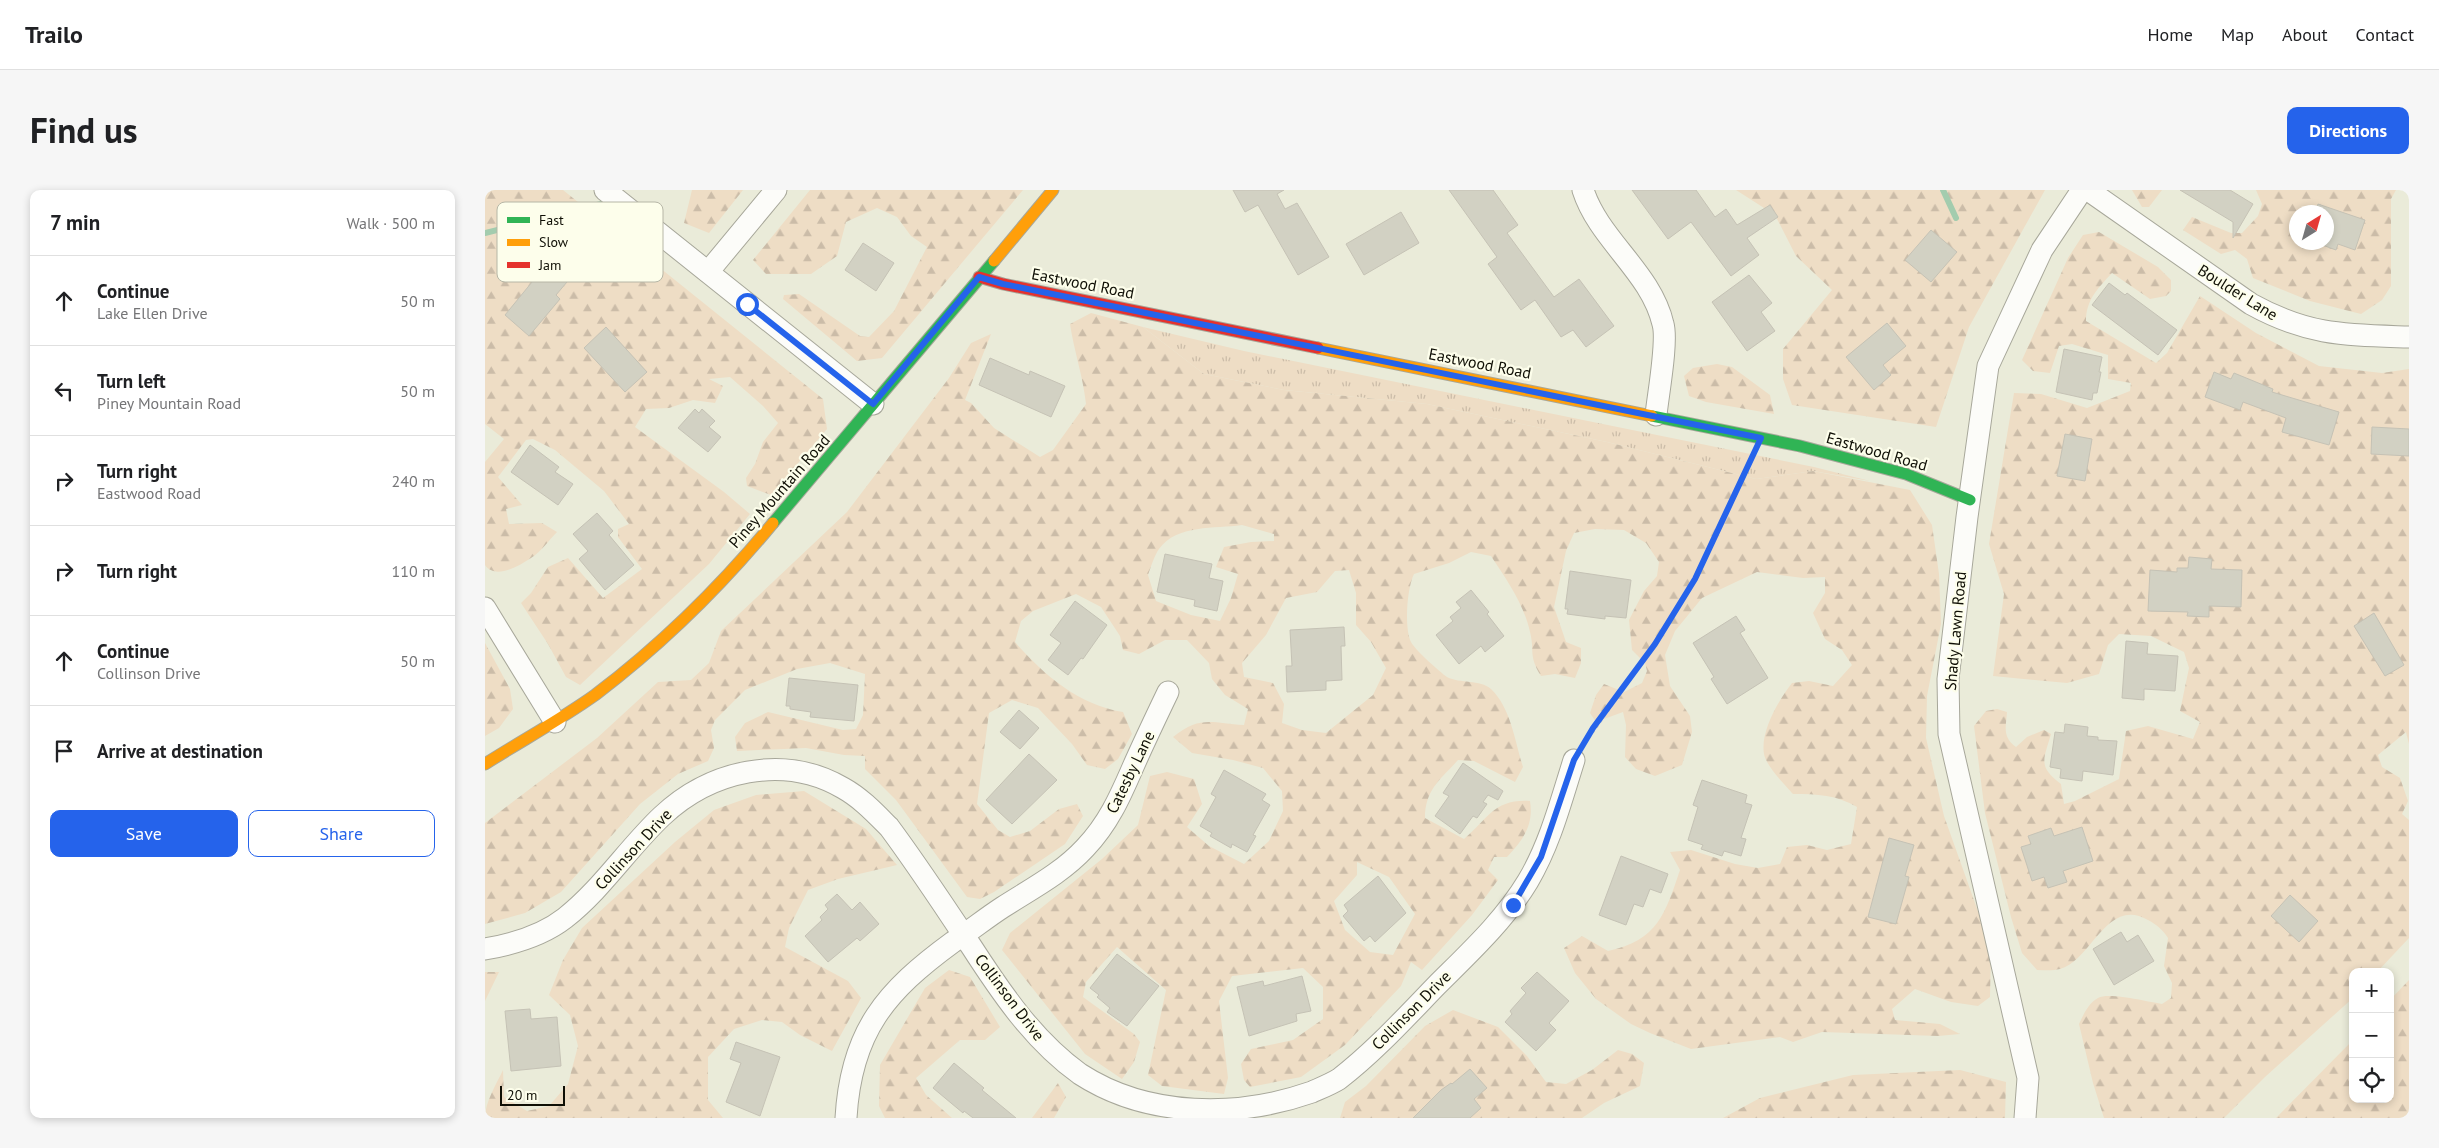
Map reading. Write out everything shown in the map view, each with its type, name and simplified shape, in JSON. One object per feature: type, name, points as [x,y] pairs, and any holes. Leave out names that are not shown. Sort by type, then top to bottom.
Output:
[{"type":"street","points":[[605,190],[620,202]]},
{"type":"street","points":[[708,272],[776,190]]},
{"type":"street","name":"Piney Mountain Road","points":[[485,764],[555,722],[593,696],[643,657],[743,560],[1053,190]]},
{"type":"street","points":[[1583,190],[1597,218],[1653,297],[1664,325],[1656,415]]},
{"type":"street","name":"Shady Lawn Road","points":[[2025,1118],[2028,1078],[2023,1048],[1949,734],[1948,679],[1988,366],[2042,250],[2082,190]]},
{"type":"street","name":"Boulder Lane","points":[[2088,190],[2251,304],[2279,320],[2311,330],[2339,335],[2409,337]]},
{"type":"street","points":[[663,236],[873,404]]},
{"type":"street","name":"Eastwood Road","points":[[979,277],[1003,284],[1656,415],[1761,438],[1906,474],[1970,500]]},
{"type":"street","points":[[485,608],[555,722]]},
{"type":"street","name":"Catesby Lane","points":[[845,1118],[850,1082],[858,1055],[866,1032],[878,1011],[908,977],[963,935],[1062,870],[1085,848],[1117,804],[1168,692]]},
{"type":"street","name":"Collinson Drive","points":[[485,949],[513,944],[541,933],[565,918],[590,895],[661,817],[683,798],[728,775],[752,771],[781,770],[815,776],[843,788],[867,805],[889,827],[907,850],[999,989],[1025,1023],[1045,1045],[1082,1076],[1113,1094],[1147,1107],[1188,1117],[1240,1115],[1286,1105],[1337,1080],[1372,1050],[1494,928],[1513,905],[1541,857],[1574,760]]},
{"type":"path","points":[[1574,760],[1593,728],[1655,644],[1695,579],[1761,438]]},
{"type":"green space","points":[[485,190],[563,190],[578,202],[497,202],[497,282],[663,282],[663,270],[823,399],[827,429],[771,495],[747,486],[746,478],[755,464],[763,442],[778,423],[763,406],[730,377],[709,379],[723,386],[715,403],[693,400],[669,408],[646,409],[635,427],[724,492],[750,514],[709,564],[580,685],[566,677],[548,644],[521,603],[531,593],[548,567],[568,558],[603,598],[642,569],[618,537],[618,529],[629,524],[604,491],[555,450],[533,439],[526,440],[498,477],[522,505],[506,509],[509,524],[542,523],[557,532],[535,555],[514,568],[501,571],[489,569],[485,565],[485,462],[504,439],[485,424]]},
{"type":"green space","points":[[692,190],[743,190],[709,233],[684,223]]},
{"type":"green space","points":[[810,190],[1023,190],[882,358],[857,361],[783,299],[784,295],[799,294],[860,336],[869,337],[894,311],[927,247],[911,236],[897,217],[877,208],[846,222],[837,256],[811,274],[766,274],[753,260]]},
{"type":"green space","points":[[1736,190],[2045,190],[1969,327],[1936,427],[1792,405],[1783,379],[1783,349],[1832,290],[1796,256],[1775,215]]},
{"type":"green space","points":[[2132,190],[2162,190],[2149,207],[2142,207]]},
{"type":"green space","points":[[2256,190],[2396,190],[2391,199],[2391,286],[2382,300],[2361,314],[2310,301],[2253,278],[2247,259],[2235,250],[2221,254],[2183,230],[2192,217],[2231,233],[2242,233],[2258,216],[2262,204]]},
{"type":"green space","points":[[2099,232],[2158,267],[2171,280],[2171,291],[2166,296],[2150,299],[2112,273],[2098,289],[2088,307],[2086,321],[2156,363],[2167,353],[2200,296],[2256,333],[2319,366],[2382,373],[2409,369],[2409,744],[2406,732],[2378,755],[2382,767],[2400,778],[2408,801],[2402,814],[2409,820],[2409,938],[2381,968],[2349,968],[2349,1002],[2265,1077],[2224,1118],[2104,1118],[2093,1083],[2079,1024],[2091,1003],[2103,996],[2162,1004],[2171,998],[2172,983],[2164,966],[2168,938],[2164,932],[2148,920],[2134,915],[2121,916],[2100,932],[2071,964],[2057,970],[2037,970],[2022,953],[1985,813],[1974,726],[1986,711],[1997,709],[2007,712],[2007,735],[2016,747],[2027,737],[2044,730],[2051,734],[2044,762],[2048,772],[2061,784],[2064,804],[2075,801],[2119,779],[2126,731],[2148,726],[2193,739],[2200,722],[2180,711],[2189,668],[2184,652],[2151,636],[2119,634],[2108,645],[2099,674],[2067,683],[1993,676],[2004,594],[1989,544],[2014,393],[2041,394],[2087,408],[2130,391],[2131,383],[2108,379],[2108,355],[2072,344],[2059,346],[2050,373],[2033,371],[2022,360],[2068,258],[2083,235]]},
{"type":"green space","points":[[1091,313],[1143,327],[1204,374],[1284,390],[1427,404],[1607,442],[1756,479],[1813,471],[1910,490],[1932,525],[1939,574],[1941,624],[1927,696],[1926,738],[1944,816],[1991,948],[1990,997],[1978,1006],[1951,1002],[1915,989],[1892,1009],[1895,1020],[1940,1024],[1960,1034],[1938,1036],[1822,1032],[1793,1042],[1780,1037],[1691,1049],[1631,1024],[1596,999],[1575,973],[1564,948],[1582,936],[1608,951],[1638,940],[1657,923],[1664,912],[1680,870],[1670,852],[1691,850],[1735,864],[1758,868],[1780,864],[1787,847],[1807,845],[1827,850],[1851,844],[1857,807],[1842,800],[1826,796],[1793,794],[1772,770],[1764,754],[1765,736],[1768,726],[1776,707],[1792,683],[1809,681],[1833,686],[1852,665],[1842,650],[1825,639],[1813,613],[1825,593],[1825,577],[1803,578],[1757,572],[1702,598],[1675,631],[1665,655],[1670,686],[1690,716],[1692,732],[1682,765],[1655,776],[1636,769],[1625,757],[1626,725],[1623,712],[1596,722],[1590,713],[1596,695],[1604,684],[1624,692],[1642,683],[1647,671],[1645,663],[1632,650],[1629,620],[1644,591],[1657,576],[1659,562],[1646,543],[1624,530],[1595,529],[1574,533],[1566,551],[1554,607],[1566,642],[1581,648],[1581,663],[1575,678],[1555,674],[1541,676],[1533,658],[1530,632],[1523,612],[1514,592],[1491,556],[1471,552],[1449,563],[1414,574],[1407,608],[1409,636],[1413,646],[1447,677],[1481,684],[1491,689],[1508,715],[1523,767],[1515,782],[1474,761],[1458,760],[1431,793],[1425,818],[1464,839],[1493,811],[1508,803],[1530,801],[1529,825],[1518,844],[1507,857],[1494,857],[1488,870],[1498,880],[1472,915],[1422,970],[1411,962],[1401,986],[1345,1045],[1301,1077],[1250,1087],[1244,1080],[1241,1064],[1251,1049],[1293,1040],[1323,1019],[1323,987],[1303,968],[1232,976],[1219,1001],[1228,1078],[1224,1094],[1162,1086],[1148,1075],[1166,990],[1117,947],[1086,982],[1083,997],[1134,1034],[1140,1042],[1134,1062],[1122,1079],[1085,1054],[1002,950],[1010,933],[1102,859],[1138,825],[1150,776],[1167,772],[1194,779],[1202,804],[1187,827],[1209,846],[1244,864],[1269,841],[1283,811],[1282,791],[1263,768],[1233,760],[1192,753],[1173,737],[1182,730],[1199,723],[1215,722],[1244,725],[1248,709],[1225,695],[1212,679],[1209,663],[1187,640],[1165,640],[1139,654],[1123,650],[1120,636],[1101,607],[1076,594],[1033,611],[1021,621],[1015,642],[1038,666],[1063,687],[1091,702],[1123,712],[1132,734],[1118,759],[1105,769],[1087,765],[1072,744],[1038,708],[1012,700],[989,713],[977,804],[998,830],[1010,837],[1030,831],[1059,809],[1077,804],[1083,816],[1065,844],[994,892],[980,899],[967,897],[896,800],[865,769],[865,756],[844,755],[806,748],[737,751],[735,737],[745,723],[768,712],[843,730],[856,729],[863,715],[865,674],[830,663],[797,669],[745,690],[715,720],[711,730],[714,748],[708,761],[678,774],[640,804],[561,892],[525,913],[485,924],[485,823],[597,738],[658,682],[691,680],[709,663],[721,631],[847,512],[949,378],[971,343],[991,334],[965,400],[971,403],[994,428],[1040,457],[1053,450],[1086,404],[1070,324]],"holes":[[[1242,525],[1274,534],[1274,541],[1251,542],[1224,547],[1216,567],[1238,574],[1231,598],[1220,621],[1191,615],[1156,601],[1148,575],[1157,552],[1167,541],[1186,531]],[[1349,570],[1356,593],[1356,625],[1371,642],[1386,668],[1373,695],[1326,733],[1302,730],[1282,723],[1284,704],[1273,683],[1244,677],[1242,663],[1266,635],[1286,598],[1317,592],[1335,571]],[[1357,862],[1389,877],[1415,914],[1393,955],[1370,952],[1345,930],[1334,901],[1357,875]]]},
{"type":"green space","points":[[1143,327],[1244,351],[1814,467],[1870,481],[1813,471],[1756,479],[1607,442],[1427,404],[1284,390],[1204,374]]},
{"type":"green space","points":[[1717,364],[1732,367],[1770,395],[1774,414],[1706,402],[1689,396],[1684,376],[1693,368]]},
{"type":"green space","points":[[485,643],[510,689],[513,709],[499,728],[485,736]]},
{"type":"green space","points":[[804,791],[866,829],[897,865],[838,879],[808,890],[789,928],[785,947],[848,981],[861,998],[832,1051],[800,1035],[782,1022],[762,1020],[734,1029],[708,1057],[708,1100],[723,1118],[485,1118],[489,1100],[503,1070],[504,1097],[527,1111],[549,1106],[568,1084],[578,1046],[570,1015],[549,995],[563,960],[582,928],[675,842],[714,810],[756,795]]},
{"type":"green space","points":[[949,970],[970,977],[1000,1027],[985,1040],[960,1040],[916,1078],[926,1095],[952,1118],[885,1118],[879,1106],[880,1065],[925,988]]},
{"type":"green space","points":[[485,972],[499,972],[485,1001]]},
{"type":"green space","points":[[2409,980],[2409,1118],[2276,1118],[2349,1044],[2349,1103],[2394,1103],[2394,996]]},
{"type":"green space","points":[[1453,1010],[1498,1027],[1527,1056],[1546,1082],[1566,1084],[1592,1070],[1618,1050],[1632,1054],[1644,1063],[1640,1086],[1604,1103],[1582,1118],[1340,1118],[1345,1102],[1366,1086],[1425,1026]]},
{"type":"green space","points":[[1960,1070],[2006,1082],[2005,1118],[1723,1118],[1760,1098],[1853,1075]]},
{"type":"green space","points":[[1058,1083],[1066,1097],[1054,1118],[1032,1118]]},
{"type":"building","points":[[1233,190],[1284,190],[1277,194],[1285,209],[1297,203],[1329,257],[1298,275],[1258,205],[1245,212]]},
{"type":"building","points":[[1449,190],[1493,190],[1518,225],[1507,233],[1554,297],[1579,279],[1614,326],[1586,347],[1573,330],[1561,337],[1535,300],[1521,310],[1488,264],[1497,257]]},
{"type":"building","points":[[1632,190],[1696,190],[1715,217],[1726,209],[1737,225],[1770,205],[1778,217],[1747,238],[1759,255],[1731,276],[1691,222],[1668,239]]},
{"type":"building","points":[[2180,190],[2230,190],[2253,204],[2233,238],[2233,222]]},
{"type":"building","points":[[2334,209],[2365,220],[2355,250],[2338,244],[2336,250],[2334,249]]},
{"type":"building","points":[[1401,212],[1419,243],[1364,275],[1346,244]]},
{"type":"building","points":[[1931,230],[1957,252],[1931,282],[1905,260]]},
{"type":"building","points":[[863,243],[894,263],[876,291],[845,270]]},
{"type":"building","points":[[1749,275],[1772,303],[1761,312],[1775,331],[1747,351],[1712,302]]},
{"type":"building","points":[[532,282],[567,282],[556,295],[560,299],[529,336],[505,315]]},
{"type":"building","points":[[2109,283],[2125,295],[2127,293],[2177,330],[2158,355],[2092,305]]},
{"type":"building","points":[[1887,323],[1906,346],[1883,365],[1891,375],[1874,390],[1846,357]]},
{"type":"building","points":[[606,327],[647,372],[625,392],[584,348]]},
{"type":"building","points":[[2064,349],[2102,357],[2097,393],[2093,393],[2092,400],[2056,392]]},
{"type":"building","points":[[990,358],[1029,375],[1030,371],[1065,386],[1051,417],[979,385]]},
{"type":"building","points":[[2214,372],[2231,379],[2234,373],[2273,389],[2272,392],[2339,412],[2329,445],[2282,432],[2286,418],[2243,402],[2240,410],[2205,397]]},
{"type":"building","points":[[695,409],[699,413],[702,409],[715,421],[709,427],[721,437],[708,452],[678,428]]},
{"type":"building","points":[[2372,427],[2409,429],[2409,456],[2371,454]]},
{"type":"building","points":[[2065,434],[2092,439],[2085,481],[2057,476]]},
{"type":"building","points":[[530,445],[559,467],[555,472],[573,484],[558,505],[511,472]]},
{"type":"building","points":[[597,513],[613,531],[609,535],[634,565],[605,590],[579,559],[588,551],[573,534]]},
{"type":"building","points":[[1165,554],[1212,564],[1209,578],[1223,581],[1217,611],[1194,606],[1195,600],[1157,592]]},
{"type":"building","points":[[2189,557],[2212,559],[2211,569],[2242,570],[2241,607],[2209,606],[2209,617],[2187,616],[2188,612],[2148,611],[2150,570],[2177,572],[2177,568],[2188,568]]},
{"type":"building","points":[[1570,571],[1631,580],[1626,618],[1605,616],[1605,619],[1567,614],[1568,609],[1565,609]]},
{"type":"building","points":[[1471,590],[1489,612],[1487,614],[1504,636],[1485,652],[1481,646],[1459,664],[1436,635],[1453,621],[1450,617],[1461,608],[1456,602]]},
{"type":"building","points":[[1075,601],[1107,625],[1083,659],[1081,658],[1068,675],[1048,660],[1061,643],[1050,635]]},
{"type":"building","points":[[2374,613],[2404,665],[2385,676],[2354,626]]},
{"type":"building","points":[[1736,616],[1745,630],[1740,633],[1768,678],[1727,704],[1711,679],[1714,677],[1693,643]]},
{"type":"building","points":[[1344,627],[1345,646],[1341,646],[1342,680],[1326,681],[1326,690],[1287,692],[1286,666],[1292,666],[1290,630]]},
{"type":"building","points":[[2126,641],[2148,643],[2147,654],[2178,656],[2175,691],[2144,689],[2144,700],[2122,698]]},
{"type":"building","points":[[789,678],[858,685],[854,721],[810,717],[811,712],[790,709],[790,706],[786,706]]},
{"type":"building","points":[[1019,710],[1039,728],[1020,749],[1000,732]]},
{"type":"building","points":[[2065,724],[2088,727],[2087,736],[2098,737],[2098,740],[2117,741],[2113,775],[2083,771],[2082,781],[2060,778],[2061,769],[2050,767],[2055,732],[2064,733]]},
{"type":"building","points":[[1029,754],[1057,780],[1012,824],[986,800]]},
{"type":"building","points":[[1463,763],[1503,791],[1498,800],[1488,795],[1483,802],[1487,804],[1477,818],[1473,816],[1460,834],[1435,816],[1449,796],[1443,793]]},
{"type":"building","points":[[1224,770],[1266,794],[1262,800],[1270,805],[1253,835],[1256,836],[1247,852],[1232,844],[1231,848],[1210,836],[1212,833],[1200,826],[1216,797],[1211,794]]},
{"type":"building","points":[[1702,780],[1747,795],[1745,803],[1752,805],[1741,838],[1746,839],[1741,856],[1724,851],[1722,856],[1701,849],[1703,845],[1688,840],[1698,807],[1693,805]]},
{"type":"building","points":[[2082,827],[2093,861],[2063,871],[2067,882],[2048,888],[2044,877],[2032,881],[2021,847],[2031,844],[2028,836],[2051,828],[2054,836]]},
{"type":"building","points":[[1889,838],[1914,845],[1905,876],[1909,877],[1896,924],[1868,917]]},
{"type":"building","points":[[1621,856],[1668,874],[1661,893],[1650,889],[1643,907],[1634,904],[1626,925],[1599,915]]},
{"type":"building","points":[[1378,876],[1406,913],[1375,942],[1370,936],[1364,941],[1343,916],[1348,911],[1344,905]]},
{"type":"building","points":[[837,894],[852,910],[860,902],[879,924],[860,941],[857,938],[828,962],[805,936],[822,920],[820,917],[828,909],[825,905]]},
{"type":"building","points":[[2290,895],[2318,921],[2299,942],[2271,916]]},
{"type":"building","points":[[2121,932],[2127,942],[2138,935],[2154,961],[2114,985],[2093,949]]},
{"type":"building","points":[[1117,954],[1159,986],[1127,1026],[1107,1012],[1110,1008],[1090,988]]},
{"type":"building","points":[[1537,972],[1569,1001],[1549,1023],[1556,1030],[1536,1051],[1505,1022],[1512,1014],[1510,1011],[1526,993],[1521,988]]},
{"type":"building","points":[[1302,976],[1311,1011],[1296,1014],[1297,1021],[1249,1036],[1237,987],[1263,981],[1264,986]]},
{"type":"building","points":[[530,1009],[531,1019],[557,1017],[561,1066],[511,1071],[505,1011]]},
{"type":"building","points":[[736,1042],[780,1057],[760,1116],[726,1102],[741,1063],[730,1059]]},
{"type":"building","points":[[954,1063],[984,1088],[982,1090],[1016,1118],[973,1118],[964,1111],[963,1113],[933,1088]]},
{"type":"building","points":[[1470,1069],[1487,1088],[1474,1099],[1481,1108],[1470,1118],[1413,1118],[1441,1090],[1452,1084]]},
{"type":"waterway","points":[[1943,190],[1956,218]]},
{"type":"waterway","points":[[485,233],[497,230]]},
{"type":"traffic: fast","points":[[773,523],[994,261]]},
{"type":"traffic: fast","points":[[1652,416],[1800,446],[1906,474],[1970,500]]},
{"type":"traffic: slow","points":[[994,261],[1053,190]]},
{"type":"traffic: slow","points":[[1318,348],[1652,416]]},
{"type":"traffic: slow","points":[[485,764],[582,704],[643,656],[711,592],[773,523]]},
{"type":"traffic: jam","points":[[979,277],[1003,284],[1318,348]]},
{"type":"route","points":[[747,304],[873,404],[979,277],[1003,284],[1656,415],[1761,438],[1695,579],[1655,644],[1593,728],[1574,760],[1541,857],[1513,905]]}]
